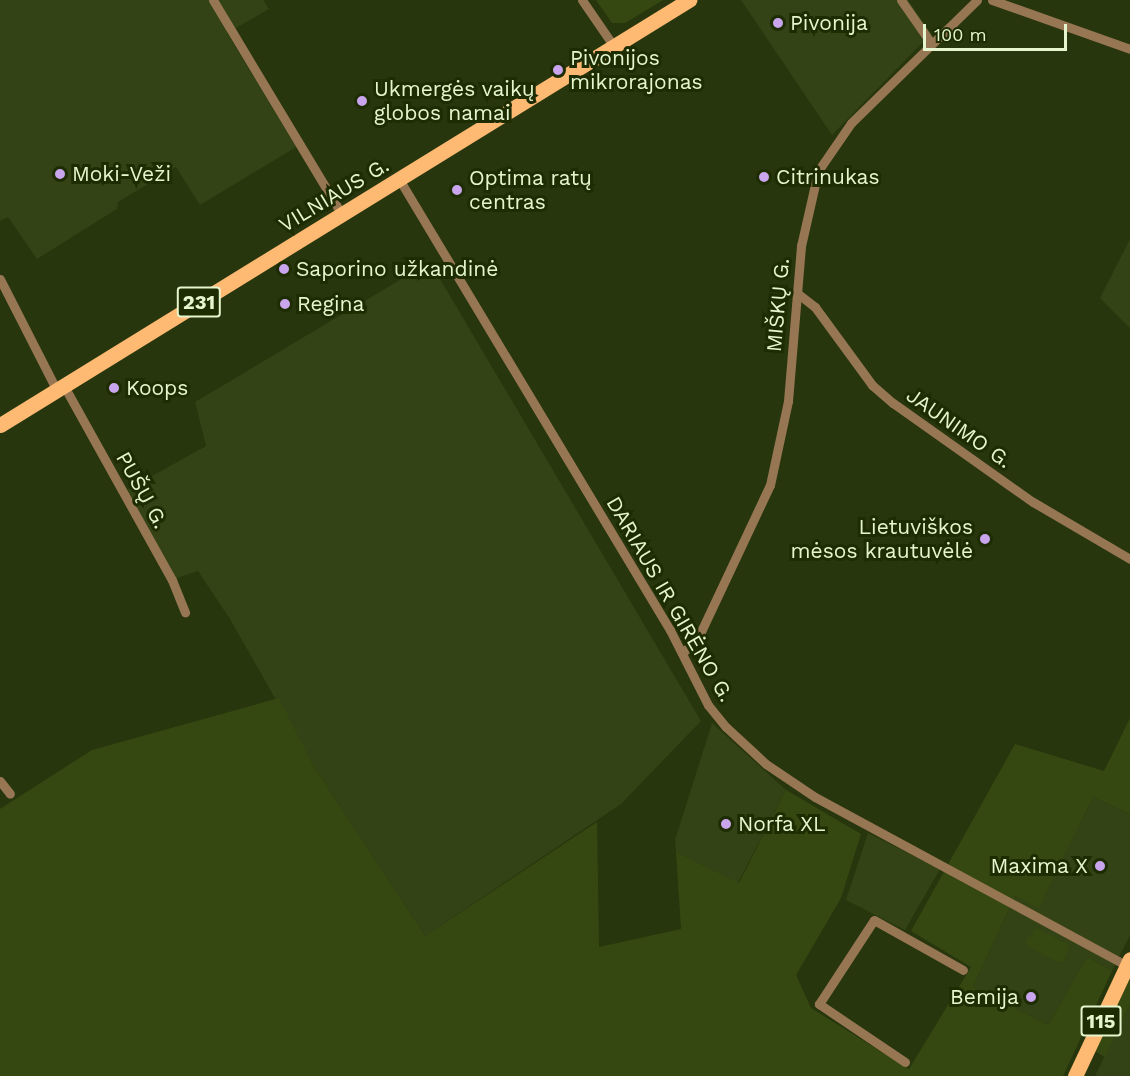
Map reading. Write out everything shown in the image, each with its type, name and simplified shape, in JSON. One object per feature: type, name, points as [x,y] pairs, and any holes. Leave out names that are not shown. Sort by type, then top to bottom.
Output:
[{"type":"main road","name":"VILNIAUS G.","points":[[0,425],[341,213],[615,48],[689,0]]},
{"type":"main road","name":"115","points":[[1074,1076],[1128,963]]},
{"type":"street","points":[[213,0],[341,213]]},
{"type":"street","points":[[582,0],[615,48]]},
{"type":"street","points":[[901,0],[931,43]]},
{"type":"street","name":"MIŠKŲ G.","points":[[682,652],[697,639],[770,485],[784,429],[796,293],[811,193],[828,152],[851,123],[976,0]]},
{"type":"street","points":[[992,0],[1130,49]]},
{"type":"street","name":"DARIAUS IR GIRĖNO G.","points":[[399,180],[682,652],[716,716],[748,750],[785,779],[860,823],[1128,963]]},
{"type":"street","name":"PUŠŲ G.","points":[[0,279],[172,580],[185,613]]},
{"type":"street","name":"JAUNIMO G.","points":[[796,293],[815,307],[872,385],[893,403],[1033,502],[1130,559]]},
{"type":"street","points":[[0,781],[10,794]]},
{"type":"street","points":[[905,1062],[819,1004],[874,920],[963,970]]},
{"type":"shaded area","points":[[0,0],[263,0],[269,9],[227,33],[296,147],[200,205],[176,167],[118,202],[117,209],[37,259],[8,217],[0,221]]},
{"type":"shaded area","points":[[596,0],[663,0],[625,23],[612,23]]},
{"type":"shaded area","points":[[741,0],[908,0],[931,34],[832,135]]},
{"type":"shaded area","points":[[1130,239],[1130,328],[1100,298]]},
{"type":"shaded area","points":[[430,262],[701,721],[621,804],[425,936],[313,765],[230,619],[198,571],[174,579],[127,490],[206,446],[195,402]]},
{"type":"shaded area","points":[[279,698],[313,765],[425,936],[597,822],[599,947],[681,929],[676,852],[739,883],[786,790],[861,834],[841,898],[796,975],[811,1008],[909,1069],[971,967],[911,931],[1015,744],[1104,771],[1130,718],[1130,814],[1093,797],[1039,908],[1015,896],[973,987],[1048,1025],[1087,957],[1112,971],[1063,1076],[0,1076],[0,809],[92,750]]},
{"type":"shaded area","points":[[712,723],[786,790],[738,883],[676,852],[675,840]]},
{"type":"shaded area","points":[[1093,797],[1130,814],[1130,935],[1112,971],[1087,957],[1048,1025],[973,987],[1015,896],[1039,907]]},
{"type":"shaded area","points":[[868,833],[940,869],[905,930],[846,900]]},
{"type":"shaded area","points":[[1036,928],[1070,945],[1064,961],[1057,962],[1028,946],[1025,941]]},
{"type":"shaded area","points":[[1130,979],[1130,1004],[1105,1057],[1095,1051]]},
{"type":"shaded area","points":[[1130,1004],[1130,1076],[1095,1076]]},
{"type":"place","name":"Pivonija","points":[[778,23]]},
{"type":"place","name":"Pivonijos mikrorajonas","points":[[558,70]]},
{"type":"place","name":"Ukmergės vaikų globos namai","points":[[362,101]]},
{"type":"place","name":"Moki-Veži","points":[[60,174]]},
{"type":"place","name":"Citrinukas","points":[[764,177]]},
{"type":"place","name":"Optima ratų centras","points":[[457,190]]},
{"type":"place","name":"Saporino užkandinė","points":[[284,269]]},
{"type":"place","name":"Regina","points":[[285,304]]},
{"type":"place","name":"Koops","points":[[114,388]]},
{"type":"place","name":"Lietuviškos mėsos krautuvėlė","points":[[985,539]]},
{"type":"place","name":"Norfa XL","points":[[726,824]]},
{"type":"place","name":"Maxima X","points":[[1100,866]]},
{"type":"place","name":"Bemija","points":[[1031,997]]}]
